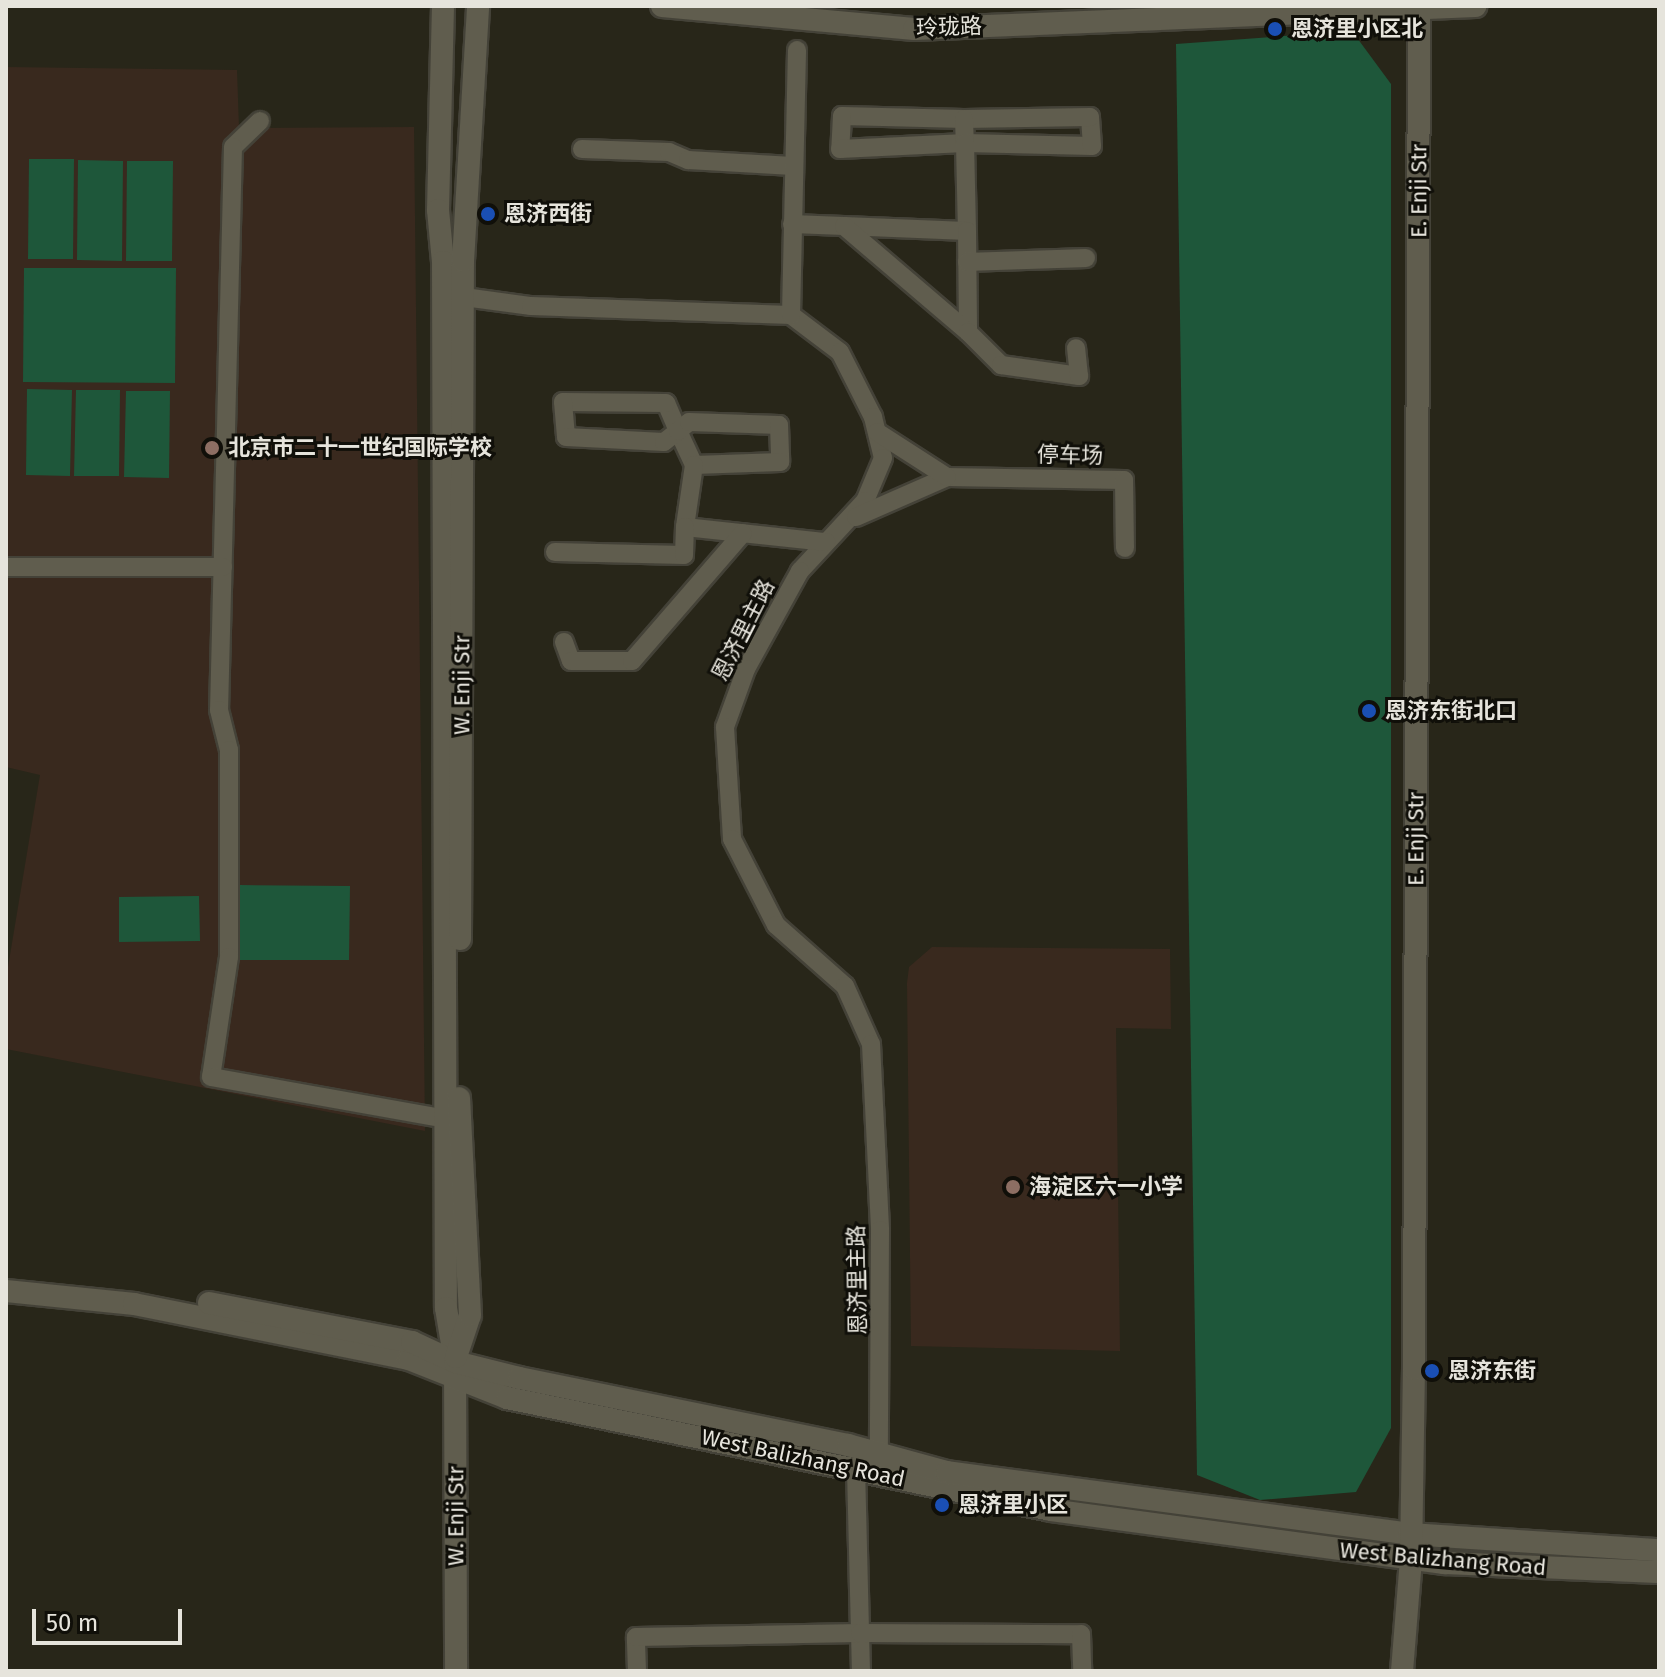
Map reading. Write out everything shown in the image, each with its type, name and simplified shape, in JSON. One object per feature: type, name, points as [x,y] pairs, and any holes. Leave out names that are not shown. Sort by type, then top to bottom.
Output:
[{"type":"street","name":"W. Enji Str","points":[[443,6],[438,210],[443,262],[454,1120],[470,1315],[455,1369],[456,1671]]},
{"type":"street","name":"W. Enji Str","points":[[454,1120],[464,297],[478,6]]},
{"type":"street","name":"玲珑路","points":[[662,6],[914,29],[1476,6]]},
{"type":"street","name":"E. Enji Str","points":[[1402,1671],[1411,1558],[1419,7]]},
{"type":"street","points":[[464,297],[531,306],[791,315],[797,50]]},
{"type":"street","points":[[842,116],[964,119],[1090,117],[1092,146],[965,143],[840,149],[842,116]]},
{"type":"street","points":[[964,119],[968,332]]},
{"type":"street","points":[[260,121],[233,147],[219,710],[229,750],[229,957],[211,1077],[454,1120]]},
{"type":"street","points":[[582,149],[669,152],[688,160],[793,166]]},
{"type":"street","points":[[792,224],[967,231]]},
{"type":"street","points":[[844,226],[968,332],[1001,365],[1079,376],[1076,348]]},
{"type":"street","points":[[967,262],[1086,258]]},
{"type":"street","name":"恩济里主路","points":[[791,315],[840,352],[877,432],[883,458],[865,501],[800,571],[762,641],[725,727],[732,839],[776,925],[845,986],[871,1044],[880,1230],[879,1453]]},
{"type":"street","points":[[555,552],[684,555],[694,465],[678,431],[666,403],[563,402],[566,437],[664,442],[678,431],[689,422],[779,425],[780,462],[694,465]]},
{"type":"street","points":[[877,432],[947,477]]},
{"type":"street","points":[[846,521],[947,477]]},
{"type":"street","name":"停车场","points":[[947,477],[1124,480],[1125,548]]},
{"type":"street","points":[[685,527],[826,542]]},
{"type":"street","points":[[564,642],[571,661],[632,661],[743,533]]},
{"type":"street","points":[[6,567],[223,567]]},
{"type":"street","name":"West Balizhang Road","points":[[6,1277],[60,1287],[131,1288],[412,1342],[507,1398],[1051,1510],[1411,1558],[1659,1572]]},
{"type":"street","name":"West Balizhang Road","points":[[6,1291],[134,1304],[879,1453],[947,1472],[1045,1488],[1409,1534],[1659,1550]]},
{"type":"street","points":[[856,1468],[861,1671]]},
{"type":"street","points":[[637,1671],[636,1637],[860,1633],[1081,1634],[1082,1671]]},
{"type":"shaded area","name":"北京市二十一世纪国际学校","points":[[6,67],[237,70],[239,128],[414,127],[425,1131],[6,1049],[6,979],[40,775],[6,767]]},
{"type":"shaded area","name":"海淀区六一小学","points":[[932,947],[1170,949],[1171,1029],[1116,1028],[1120,1351],[911,1346],[907,983],[909,967]]},
{"type":"green space","points":[[1352,31],[1391,84],[1391,1428],[1356,1492],[1260,1500],[1197,1475],[1176,44]]},
{"type":"green space","points":[[29,159],[74,159],[73,259],[28,259]]},
{"type":"green space","points":[[78,160],[123,161],[122,261],[77,260]]},
{"type":"green space","points":[[127,161],[173,161],[172,261],[126,261]]},
{"type":"green space","points":[[24,268],[176,268],[175,383],[23,382]]},
{"type":"green space","points":[[27,389],[72,390],[70,476],[26,475]]},
{"type":"green space","points":[[76,390],[120,390],[119,476],[74,476]]},
{"type":"green space","points":[[126,391],[170,391],[169,478],[124,477]]},
{"type":"green space","points":[[240,885],[350,886],[349,960],[239,960]]},
{"type":"green space","points":[[199,896],[200,941],[119,942],[119,897]]},
{"type":"place","name":"恩济里小区北","points":[[1275,29]]},
{"type":"place","name":"恩济西街","points":[[488,214]]},
{"type":"place","name":"北京市二十一世纪国际学校","points":[[212,448]]},
{"type":"place","name":"恩济东街北口","points":[[1369,711]]},
{"type":"place","name":"海淀区六一小学","points":[[1013,1187]]},
{"type":"place","name":"恩济东街","points":[[1432,1371]]},
{"type":"place","name":"恩济里小区","points":[[942,1505]]}]
